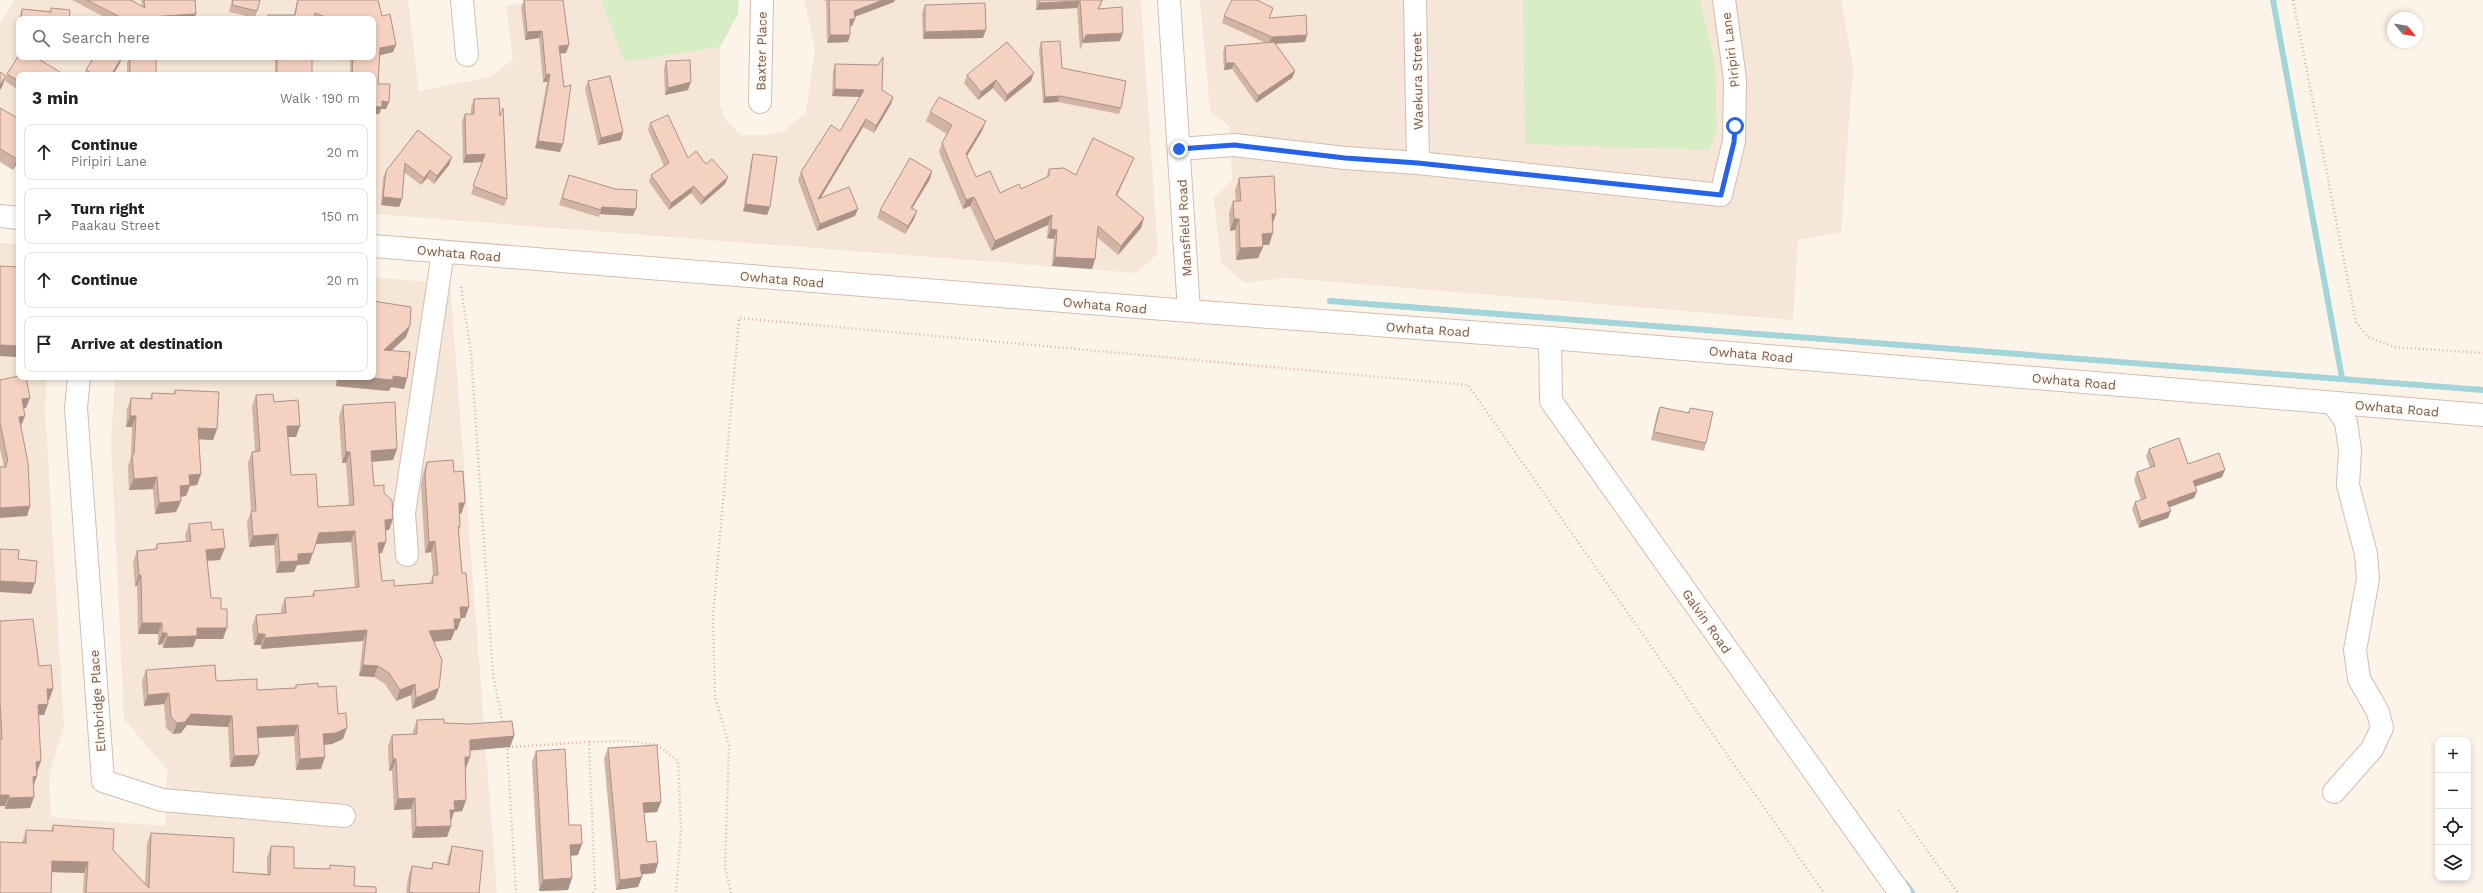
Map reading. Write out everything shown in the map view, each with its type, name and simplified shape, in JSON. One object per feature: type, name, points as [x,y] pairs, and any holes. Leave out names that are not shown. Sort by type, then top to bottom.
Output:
[{"type":"street","points":[[462,0],[467,55]]},
{"type":"street","name":"Baxter Place","points":[[760,102],[762,0]]},
{"type":"street","name":"Mansfield Road","points":[[1170,0],[1189,311]]},
{"type":"street","name":"Waekura Street","points":[[1415,0],[1418,163]]},
{"type":"street","name":"Piripiri Lane","points":[[1418,163],[1721,195],[1734,142],[1736,79],[1724,0]]},
{"type":"street","points":[[1179,149],[1234,145],[1345,158],[1418,163]]},
{"type":"street","points":[[0,216],[16,218]]},
{"type":"street","name":"Owhata Road","points":[[376,246],[1189,311],[1550,338],[2483,415]]},
{"type":"street","points":[[407,555],[404,513],[443,252]]},
{"type":"street","name":"Galvin Road","points":[[1550,338],[1551,401],[1900,893]]},
{"type":"street","name":"Elmbridge Place","points":[[79,380],[76,408],[103,781],[162,800],[344,816]]},
{"type":"street","points":[[2333,402],[2346,422],[2350,450],[2348,485],[2366,554],[2368,578],[2355,650],[2359,679],[2378,712],[2382,728],[2372,748],[2334,792]]},
{"type":"path","points":[[2293,0],[2356,322],[2368,337],[2394,347],[2483,353]]},
{"type":"path","points":[[460,281],[471,354],[493,675],[504,732]]},
{"type":"path","points":[[731,893],[725,867],[728,745],[715,697],[713,616],[739,318],[1468,386],[1824,893]]},
{"type":"path","points":[[506,739],[516,893]]},
{"type":"path","points":[[507,746],[626,741],[658,745],[678,761],[680,830],[676,893]]},
{"type":"path","points":[[589,742],[595,889],[593,893]]},
{"type":"path","points":[[1898,810],[1958,893]]},
{"type":"shaded area","points":[[15,0],[408,0],[419,91],[490,77],[513,59],[506,6],[547,0],[601,0],[624,62],[720,47],[720,104],[725,119],[741,135],[768,135],[784,131],[806,112],[815,48],[804,0],[1141,0],[1158,253],[1137,273],[376,214],[376,72],[16,72],[16,120],[0,110],[0,24]]},
{"type":"shaded area","points":[[1200,0],[1841,0],[1853,66],[1841,232],[1798,240],[1793,320],[1286,278],[1245,283],[1221,263],[1214,198],[1232,179],[1230,127],[1210,111]]},
{"type":"shaded area","points":[[0,243],[16,244],[16,380],[47,380],[45,408],[64,726],[49,775],[51,817],[165,826],[167,770],[124,719],[111,443],[115,380],[376,380],[376,277],[450,284],[497,893],[0,893]]},
{"type":"green space","points":[[601,0],[739,0],[738,14],[720,47],[624,62]]},
{"type":"green space","points":[[1523,0],[1700,0],[1715,62],[1717,131],[1709,150],[1525,144]]},
{"type":"building","points":[[87,0],[131,0],[145,8],[144,0],[195,0],[196,14],[118,16]]},
{"type":"building","points":[[233,0],[260,0],[257,11],[232,5]]},
{"type":"building","points":[[298,0],[378,0],[382,16],[390,14],[396,45],[380,48],[378,84],[390,84],[389,102],[382,101],[382,107],[376,106],[376,72],[352,72],[353,60],[376,60],[376,16],[323,16],[315,13],[315,16],[268,16],[295,15]]},
{"type":"building","points":[[524,0],[563,0],[569,45],[559,46],[564,87],[571,85],[563,144],[538,141],[550,74],[546,75],[542,31],[527,32]]},
{"type":"building","points":[[829,0],[883,0],[854,11],[855,19],[850,19],[850,35],[830,35]]},
{"type":"building","points":[[1039,0],[1102,0],[1098,9],[1122,7],[1123,33],[1086,35],[1083,42],[1080,1],[1039,3]]},
{"type":"building","points":[[1232,0],[1257,0],[1273,8],[1269,18],[1306,15],[1307,35],[1272,37],[1224,16]]},
{"type":"building","points":[[985,3],[986,30],[925,32],[925,5]]},
{"type":"building","points":[[51,8],[70,10],[69,16],[21,16],[22,9],[51,12]]},
{"type":"building","points":[[1060,41],[1062,68],[1126,81],[1121,108],[1060,96],[1045,97],[1041,42]]},
{"type":"building","points":[[1007,42],[1034,73],[1007,95],[996,80],[981,92],[967,75]]},
{"type":"building","points":[[1274,42],[1295,71],[1258,96],[1234,63],[1226,63],[1225,46]]},
{"type":"building","points":[[883,57],[882,90],[893,97],[876,126],[866,119],[818,199],[849,187],[858,209],[820,224],[801,172],[831,125],[840,131],[864,90],[835,89],[835,64],[878,65]]},
{"type":"building","points":[[16,60],[40,60],[60,72],[16,72],[16,79],[7,74]]},
{"type":"building","points":[[92,60],[120,60],[113,72],[89,72],[86,70]]},
{"type":"building","points":[[130,60],[156,60],[156,72],[130,72]]},
{"type":"building","points":[[277,60],[312,60],[312,72],[277,72]]},
{"type":"building","points":[[690,60],[691,82],[668,88],[666,61]]},
{"type":"building","points":[[0,72],[6,76],[0,85]]},
{"type":"building","points":[[610,76],[623,132],[601,138],[588,81]]},
{"type":"building","points":[[939,97],[986,121],[966,154],[976,177],[990,171],[1000,193],[1019,184],[1021,189],[1049,176],[1049,169],[1064,168],[1076,175],[1093,138],[1134,158],[1116,195],[1144,218],[1121,246],[1098,226],[1095,259],[1055,257],[1057,230],[1051,229],[1052,215],[995,241],[974,197],[966,200],[942,143],[952,125],[930,112]]},
{"type":"building","points":[[499,98],[500,116],[503,108],[507,199],[473,186],[485,154],[466,155],[465,114],[474,114],[474,99]]},
{"type":"building","points":[[0,108],[16,117],[16,158],[0,149]]},
{"type":"building","points":[[668,115],[688,158],[696,151],[706,164],[712,159],[728,177],[704,198],[694,186],[671,203],[651,175],[669,163],[650,123]]},
{"type":"building","points":[[418,130],[452,157],[437,176],[430,170],[424,178],[405,163],[402,199],[383,197],[386,171]]},
{"type":"building","points":[[753,154],[777,157],[770,207],[746,204]]},
{"type":"building","points":[[910,158],[932,171],[911,208],[917,211],[908,226],[880,210]]},
{"type":"building","points":[[569,175],[615,189],[637,190],[636,209],[602,207],[601,210],[562,198]]},
{"type":"building","points":[[1274,176],[1276,214],[1272,214],[1273,233],[1262,234],[1263,247],[1240,248],[1239,219],[1234,219],[1233,201],[1241,201],[1239,178]]},
{"type":"building","points":[[0,266],[16,267],[16,346],[0,345]]},
{"type":"building","points":[[376,301],[411,307],[410,326],[384,350],[410,352],[407,378],[393,376],[393,380],[376,378]]},
{"type":"building","points":[[16,377],[16,380],[27,380],[30,398],[22,399],[25,416],[19,417],[28,463],[30,506],[0,508],[0,467],[6,467],[6,462],[8,462],[0,422],[0,380]]},
{"type":"building","points":[[175,390],[219,392],[217,429],[198,428],[201,474],[189,475],[190,485],[180,486],[181,501],[159,503],[157,477],[134,479],[132,455],[134,454],[136,416],[130,416],[131,398],[152,399],[152,393],[175,394]]},
{"type":"building","points":[[273,394],[274,402],[298,400],[300,426],[287,426],[291,475],[316,474],[318,507],[354,505],[350,452],[346,452],[343,405],[395,402],[397,449],[371,451],[374,486],[384,485],[384,493],[392,500],[393,519],[385,520],[386,542],[378,543],[382,581],[394,580],[394,586],[433,583],[433,575],[438,575],[435,541],[429,542],[425,474],[427,462],[453,460],[454,472],[463,471],[465,503],[459,503],[460,527],[458,527],[462,573],[466,573],[469,607],[460,607],[461,619],[454,619],[455,629],[429,631],[442,660],[439,688],[416,698],[415,684],[400,690],[389,673],[378,666],[363,665],[367,630],[265,638],[265,634],[258,634],[256,615],[286,613],[285,598],[314,596],[314,591],[359,587],[355,531],[319,533],[313,553],[298,554],[298,561],[280,562],[278,534],[253,536],[251,511],[256,511],[252,452],[260,451],[256,395]]},
{"type":"building","points":[[1660,407],[1689,413],[1690,408],[1713,412],[1706,443],[1654,432]]},
{"type":"building","points":[[2179,438],[2188,464],[2219,453],[2225,470],[2193,481],[2197,491],[2167,502],[2171,511],[2141,521],[2135,502],[2146,498],[2137,472],[2155,466],[2149,449]]},
{"type":"building","points":[[211,522],[212,530],[223,529],[225,548],[206,550],[211,598],[221,598],[221,609],[227,609],[227,628],[197,628],[197,636],[167,637],[167,633],[162,633],[162,623],[142,623],[141,575],[139,575],[137,551],[157,549],[157,544],[191,541],[189,524]]},
{"type":"building","points":[[0,549],[19,550],[18,559],[37,561],[35,583],[0,581]]},
{"type":"building","points":[[33,619],[39,666],[51,665],[53,689],[47,689],[48,704],[38,705],[41,761],[36,762],[37,776],[33,777],[34,797],[9,798],[9,795],[0,795],[0,739],[2,739],[0,702],[0,621]]},
{"type":"building","points":[[215,665],[216,681],[257,679],[257,690],[296,688],[296,685],[318,683],[318,687],[336,686],[338,714],[346,713],[347,728],[336,733],[323,734],[325,757],[300,759],[298,725],[257,727],[259,755],[234,756],[232,716],[191,714],[185,722],[177,723],[171,717],[169,693],[148,695],[146,670]]},
{"type":"building","points":[[444,719],[444,723],[469,724],[512,721],[514,736],[470,740],[470,757],[465,757],[466,800],[454,801],[455,810],[450,810],[451,826],[416,827],[415,798],[398,799],[396,759],[393,759],[392,735],[417,734],[417,720]]},
{"type":"building","points":[[657,745],[661,802],[643,803],[647,842],[656,841],[658,863],[640,865],[642,877],[620,880],[608,748]]},
{"type":"building","points":[[565,749],[569,825],[581,825],[582,844],[570,845],[572,878],[543,880],[536,751]]},
{"type":"building","points":[[53,825],[114,829],[113,850],[149,888],[151,833],[234,838],[233,872],[270,875],[271,846],[294,847],[294,868],[330,869],[330,865],[355,867],[354,886],[376,887],[376,893],[86,893],[88,862],[52,861],[51,893],[0,893],[0,842],[26,843],[26,830],[53,831]]},
{"type":"building","points":[[452,846],[483,851],[479,893],[409,892],[412,866],[432,869],[433,862],[449,865]]},
{"type":"waterway","points":[[2273,0],[2342,378]]},
{"type":"waterway","points":[[1330,301],[2483,390]]},
{"type":"waterway","points":[[1906,884],[1912,893]]},
{"type":"route","points":[[1179,149],[1234,145],[1345,158],[1418,163],[1721,195],[1734,142],[1735,126]]}]
